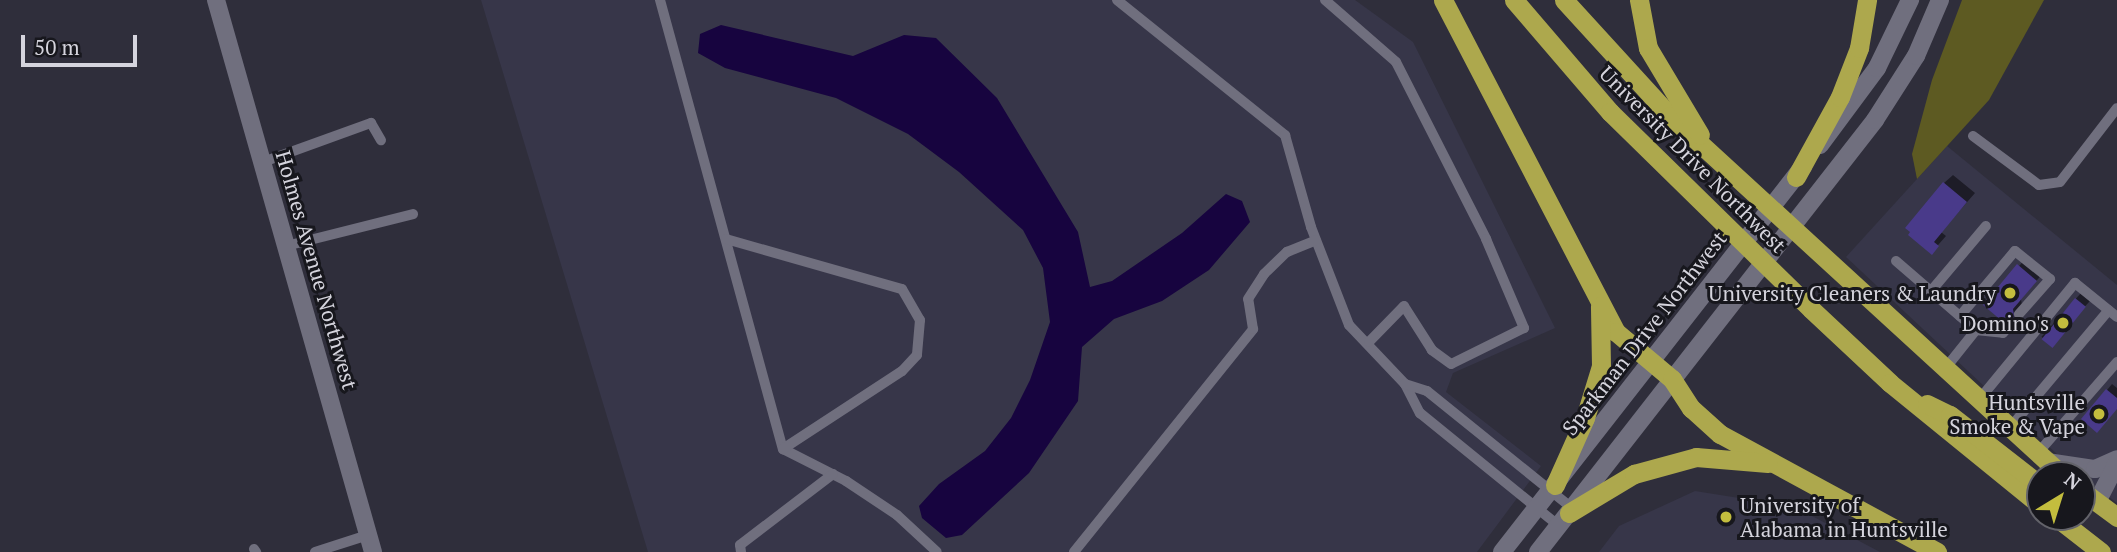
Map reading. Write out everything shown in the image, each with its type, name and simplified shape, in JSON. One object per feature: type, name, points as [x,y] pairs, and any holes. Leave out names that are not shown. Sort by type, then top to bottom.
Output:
[{"type":"highway","points":[[1443,0],[1616,332],[1672,379],[1691,408],[1720,434],[1937,552]]},
{"type":"highway","name":"University Drive Northwest","points":[[1514,0],[1610,112],[1811,309],[1909,399],[2026,494]]},
{"type":"highway","name":"University Drive Northwest","points":[[1564,0],[1670,116],[1977,401],[2045,461]]},
{"type":"highway","points":[[1640,0],[1648,48],[1709,150]]},
{"type":"highway","points":[[1796,177],[1840,97],[1859,48],[1867,0]]},
{"type":"highway","points":[[1553,488],[1585,418],[1601,366],[1600,301]]},
{"type":"highway","points":[[1909,399],[1950,415],[2026,474]]},
{"type":"highway","points":[[1567,516],[1634,474],[1696,457],[1776,464]]},
{"type":"highway","points":[[2096,504],[2117,517]]},
{"type":"highway","points":[[2074,531],[2101,552]]},
{"type":"main road","name":"Holmes Avenue Northwest","points":[[216,0],[371,543]]},
{"type":"main road","name":"Sparkman Drive Northwest","points":[[1502,552],[1649,361],[1796,177],[1877,68],[1910,0]]},
{"type":"main road","points":[[1538,552],[1875,120],[1916,56],[1940,0]]},
{"type":"main road","points":[[2096,469],[2117,461]]},
{"type":"main road","points":[[2096,488],[2117,461]]},
{"type":"lane","points":[[660,0],[783,449],[832,474],[897,515],[937,552]]},
{"type":"lane","points":[[1117,0],[1285,135],[1316,240],[1349,325],[1405,384],[1420,413],[1537,508],[1567,516]]},
{"type":"lane","points":[[1325,0],[1396,62],[1486,239],[1524,328],[1451,364],[1432,350],[1404,306],[1368,342]]},
{"type":"lane","points":[[1973,136],[2039,186],[2060,182],[2117,108]]},
{"type":"lane","points":[[262,162],[371,123],[381,140]]},
{"type":"lane","points":[[286,246],[413,214]]},
{"type":"lane","points":[[1931,291],[1986,226]]},
{"type":"lane","points":[[726,239],[902,289],[920,320],[917,355],[902,371],[783,449]]},
{"type":"lane","points":[[1074,552],[1252,329],[1248,299],[1264,274],[1287,252],[1316,240]]},
{"type":"lane","points":[[1960,316],[2015,251],[2050,279],[2019,314]]},
{"type":"lane","points":[[1896,261],[1976,330],[2003,333],[2009,326]]},
{"type":"lane","points":[[1977,401],[2075,283],[2113,313],[2008,429]]},
{"type":"lane","points":[[1944,370],[1976,330]]},
{"type":"lane","points":[[2051,461],[2117,362]]},
{"type":"lane","points":[[1405,384],[1427,391],[1553,488],[1567,516]]},
{"type":"lane","points":[[741,552],[740,545],[832,474]]},
{"type":"lane","points":[[315,552],[371,543]]},
{"type":"shaded area","points":[[481,0],[1355,0],[1413,42],[1555,328],[1453,373],[1446,392],[1541,466],[1477,552],[648,552]]},
{"type":"shaded area","points":[[1962,0],[2044,0],[1989,100],[1917,179],[1912,154],[1932,80]]},
{"type":"shaded area","points":[[721,25],[853,56],[904,35],[936,38],[997,98],[1078,232],[1090,287],[1112,281],[1182,233],[1226,194],[1242,201],[1250,222],[1209,270],[1162,301],[1114,319],[1082,347],[1078,401],[1029,473],[962,535],[946,538],[922,518],[919,506],[939,484],[985,451],[1011,418],[1030,380],[1050,322],[1043,268],[1023,230],[959,172],[908,134],[836,98],[725,68],[698,53],[700,34]]},
{"type":"shaded area","points":[[1947,146],[2117,285],[2117,503],[2096,487],[2096,461],[2064,461],[1846,257]]},
{"type":"shaded area","name":"University of Alabama in Huntsville","points":[[1695,491],[1795,507],[1880,552],[1599,552],[1619,526]]},
{"type":"building","points":[[1943,182],[1967,202],[1934,242],[1939,246],[1932,255],[1908,235],[1910,232],[1905,228]]},
{"type":"building","name":"University Cleaners & Laundry","points":[[2017,264],[2037,281],[2013,309],[2015,322],[2002,321],[1983,305]]},
{"type":"building","name":"Domino's","points":[[2075,298],[2086,307],[2053,348],[2042,339]]},
{"type":"building","name":"Huntsville Smoke & Vape","points":[[2106,389],[2117,398],[2117,409],[2097,433],[2081,419]]},
{"type":"place","name":"University Cleaners & Laundry","points":[[2010,293]]},
{"type":"place","name":"Domino's","points":[[2063,323]]},
{"type":"place","name":"Huntsville Smoke & Vape","points":[[2099,414]]},
{"type":"place","name":"University of Alabama in Huntsville","points":[[1726,517]]}]
